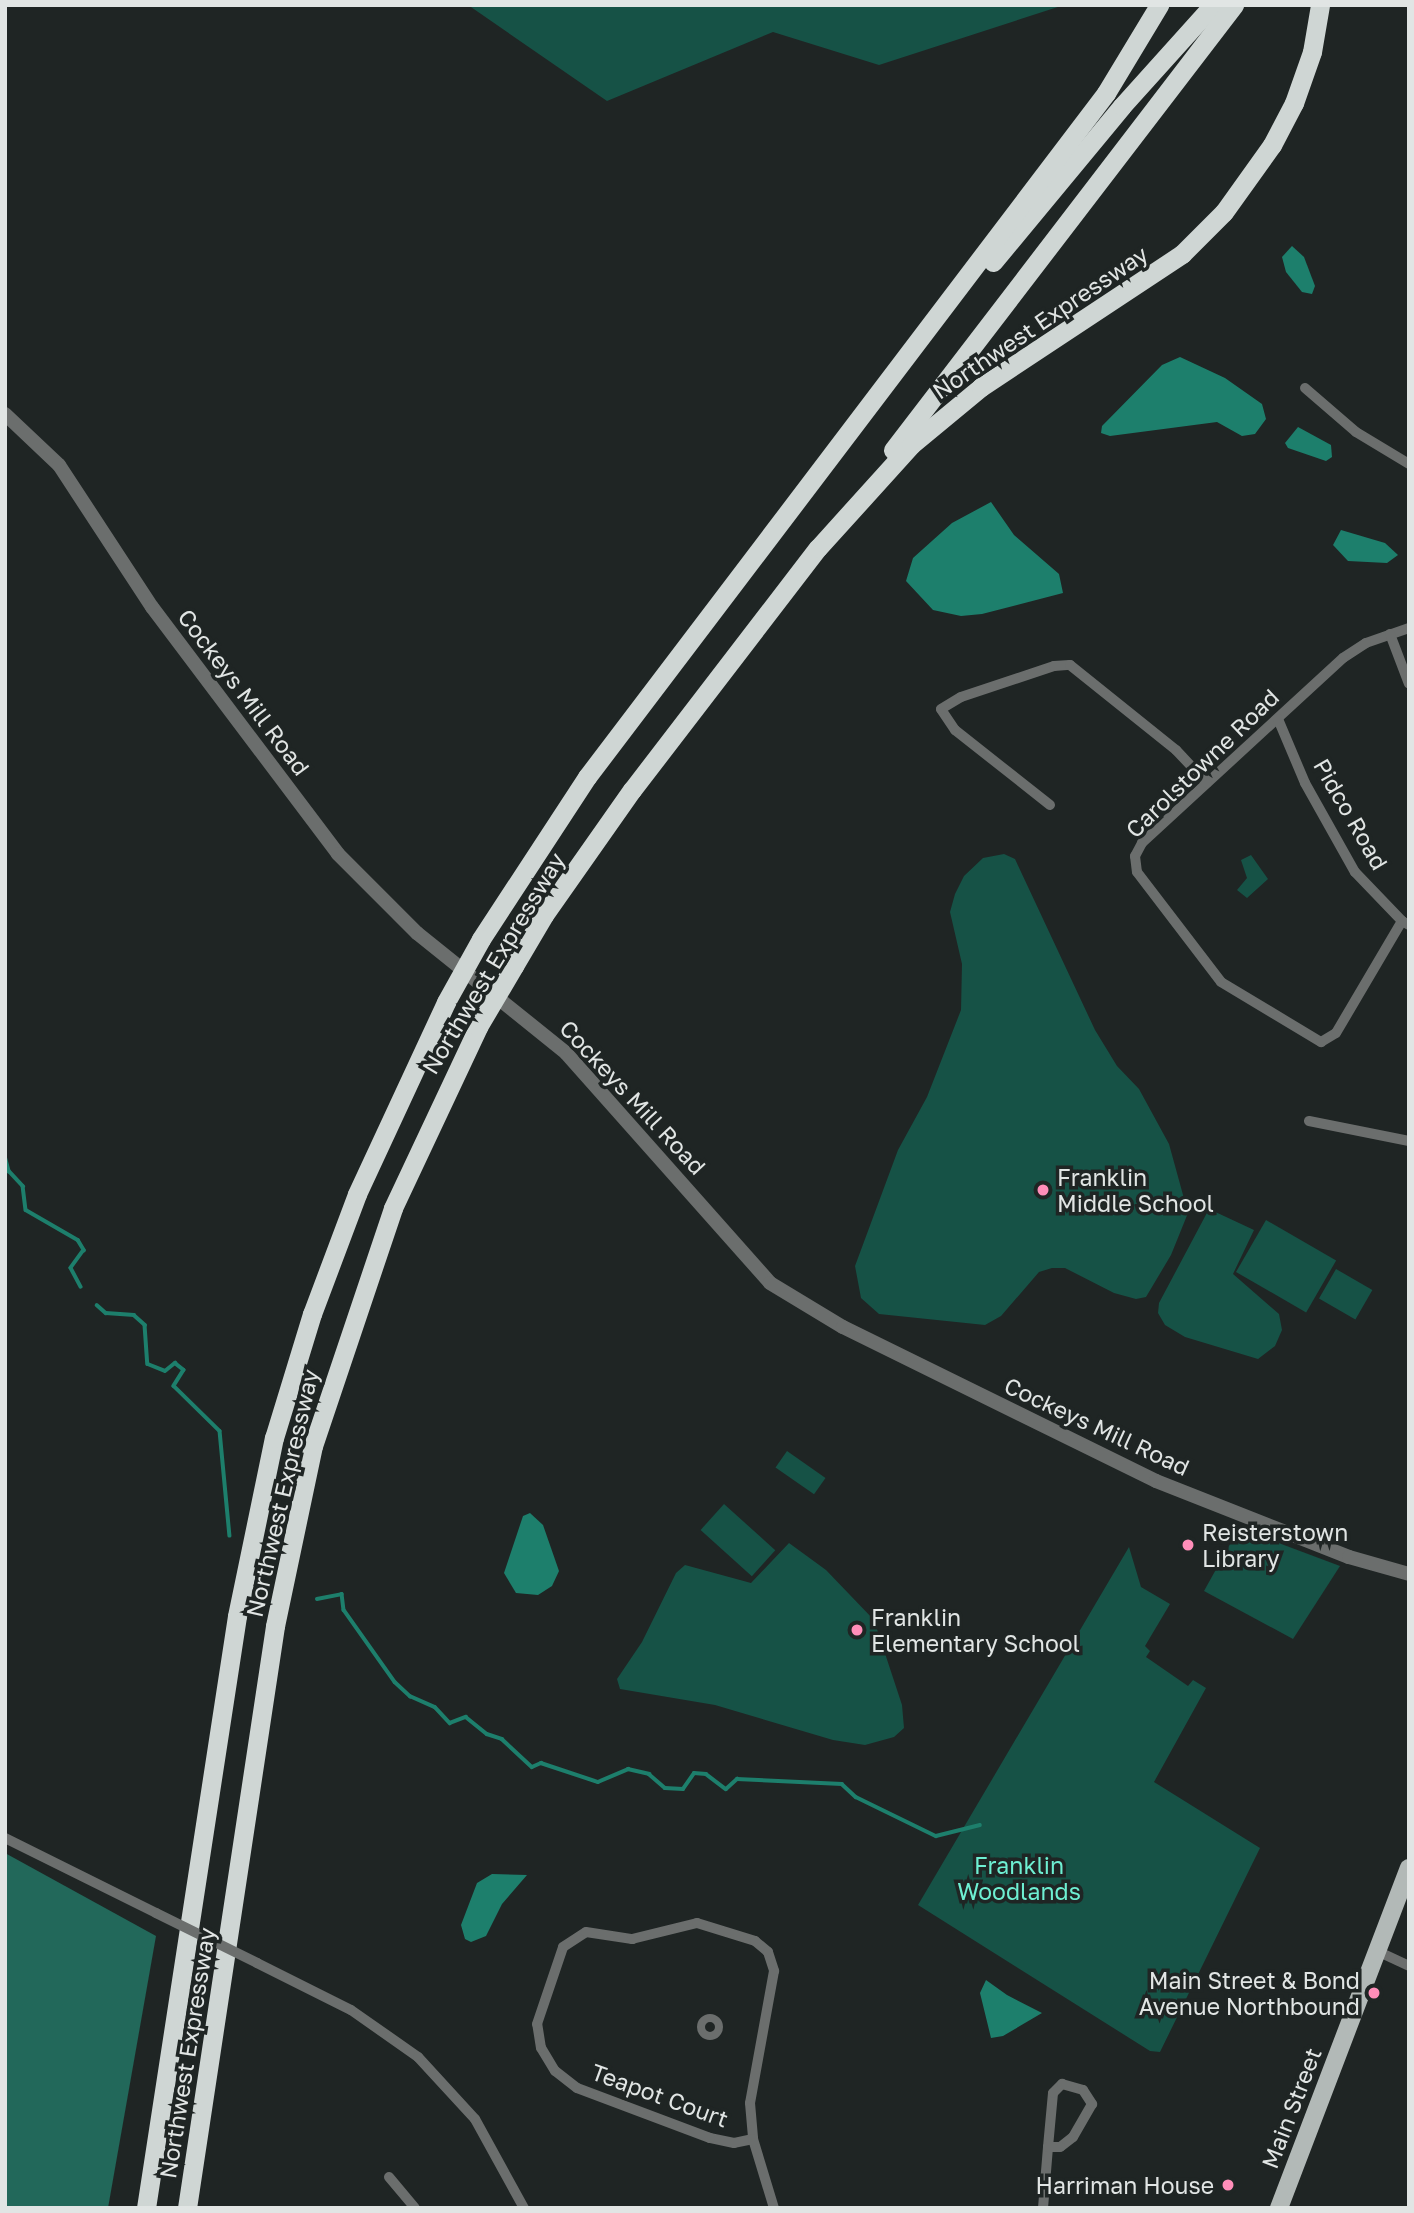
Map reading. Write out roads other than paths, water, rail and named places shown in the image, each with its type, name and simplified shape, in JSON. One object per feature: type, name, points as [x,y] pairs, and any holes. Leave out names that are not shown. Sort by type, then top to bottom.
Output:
[{"type":"highway","name":"Northwest Expressway","points":[[146,2208],[237,1616],[274,1437],[312,1314],[357,1194],[446,1002],[481,939],[587,777],[849,435],[911,346],[1106,93],[1159,5]]},
{"type":"highway","points":[[849,435],[1089,145],[1213,5]]},
{"type":"highway","points":[[818,548],[1234,5]]},
{"type":"highway","name":"Northwest Expressway","points":[[187,2208],[273,1639],[313,1447],[393,1208],[478,1027],[544,915],[624,801],[818,548],[943,416],[1148,278],[1206,232],[1253,176],[1283,125],[1312,52],[1320,5]]},
{"type":"main road","name":"Main Street","points":[[1279,2208],[1409,1868]]},
{"type":"street","points":[[1305,388],[1356,432],[1409,464]]},
{"type":"street","name":"Cockeys Mill Road","points":[[5,414],[59,465],[152,607],[338,854],[416,933],[566,1053],[770,1283],[843,1328],[1156,1481],[1349,1557],[1409,1574]]},
{"type":"street","name":"Carolstowne Road","points":[[1405,923],[1328,1040],[1311,1039],[1234,994],[1135,864],[1142,843],[1353,650],[1409,628]]},
{"type":"street","points":[[1390,634],[1409,684]]},
{"type":"street","points":[[1050,806],[955,730],[941,709],[961,697],[1054,666],[1070,665],[1176,750],[1207,783]]},
{"type":"street","name":"Pidco Road","points":[[1278,719],[1305,783],[1355,872],[1405,923]]},
{"type":"street","points":[[1309,1121],[1409,1141]]},
{"type":"street","points":[[5,1838],[351,2010],[418,2057],[475,2119],[524,2208]]},
{"type":"street","name":"Teapot Court","points":[[753,2139],[734,2143],[710,2138],[577,2088],[555,2071],[541,2048],[537,2024],[563,1947],[586,1932],[632,1938],[697,1923],[763,1946],[774,1971],[752,2088],[753,2139],[774,2208]]},
{"type":"street","points":[[1377,1951],[1409,1966]]},
{"type":"street","points":[[1043,2208],[1048,2147],[1053,2093],[1062,2084],[1083,2090],[1091,2104],[1073,2137],[1060,2147],[1048,2147]]},
{"type":"street","points":[[389,2178],[415,2208]]},
{"type":"waterway","points":[[5,1156],[9,1171],[23,1186],[26,1210],[78,1240],[84,1250],[71,1268],[81,1287]]},
{"type":"waterway","points":[[97,1305],[106,1313],[134,1315],[145,1325],[148,1364],[165,1371],[175,1363],[184,1370],[174,1386],[220,1431],[230,1536]]},
{"type":"waterway","points":[[317,1599],[342,1594],[344,1610],[395,1682],[410,1696],[435,1707],[450,1723],[466,1717],[487,1734],[502,1739],[532,1767],[541,1763],[598,1782],[628,1769],[649,1774],[665,1788],[683,1789],[694,1773],[706,1774],[726,1789],[737,1779],[842,1784],[856,1797],[936,1836],[980,1825]]},
{"type":"place","name":"Franklin Middle School","points":[[1043,1190]]},
{"type":"place","name":"Reisterstown Library","points":[[1188,1545]]},
{"type":"place","name":"Franklin Elementary School","points":[[857,1630]]},
{"type":"place","name":"Main Street & Bond Avenue Northbound","points":[[1374,1993]]},
{"type":"place","name":"Harriman House","points":[[1228,2185]]},
{"type":"park label","name":"Franklin Woodlands","points":[[1019,1878]]}]
